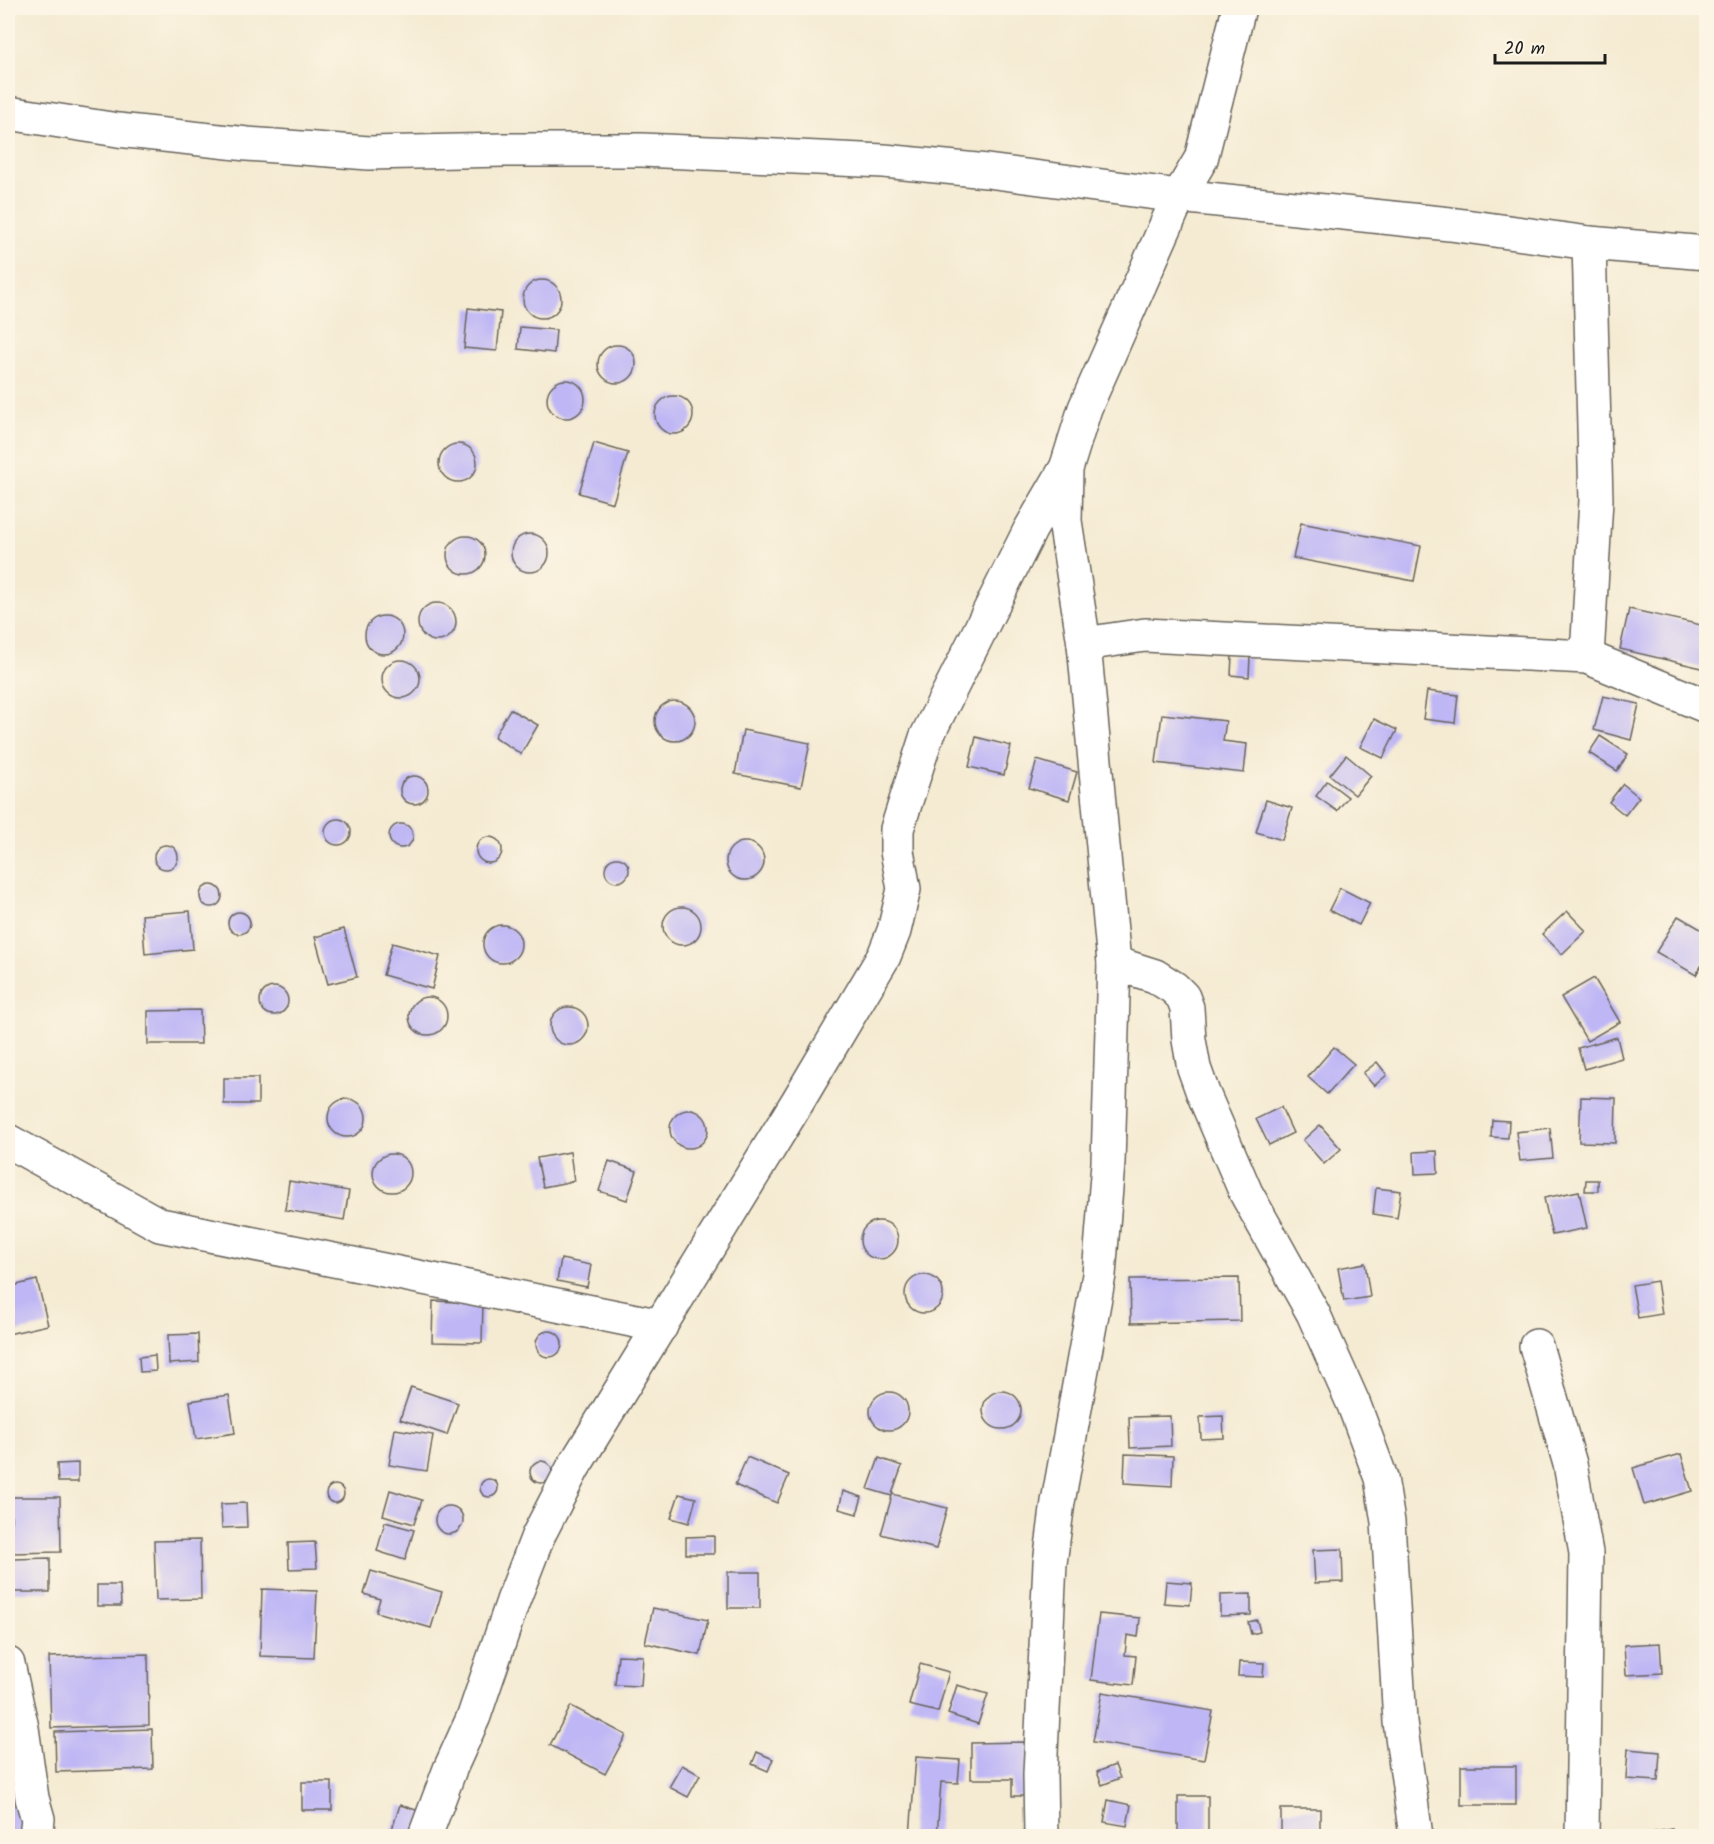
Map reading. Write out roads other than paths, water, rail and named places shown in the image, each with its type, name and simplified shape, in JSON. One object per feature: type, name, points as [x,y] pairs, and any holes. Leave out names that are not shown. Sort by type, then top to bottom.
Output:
[{"type":"street","points":[[425,1836],[450,1769],[474,1716],[538,1536],[573,1468],[662,1326],[884,956],[894,931],[904,889],[897,850],[897,829],[926,738],[1030,530],[1066,469],[1085,408],[1179,196],[1201,159],[1239,8]]},
{"type":"street","points":[[8,113],[165,135],[369,153],[642,150],[884,161],[987,171],[1179,196],[1450,224],[1589,243],[1707,253]]},
{"type":"street","points":[[1587,657],[1596,500],[1589,243]]},
{"type":"street","points":[[1041,1836],[1040,1774],[1050,1563],[1058,1502],[1099,1275],[1108,1163],[1114,963],[1084,644],[1065,521],[1066,469]]},
{"type":"street","points":[[1084,644],[1145,635],[1587,657],[1707,706]]},
{"type":"street","points":[[1114,963],[1155,976],[1174,988],[1183,997],[1187,1008],[1194,1068],[1203,1093],[1246,1193],[1313,1313],[1354,1405],[1381,1479],[1388,1521],[1400,1722],[1416,1836]]},
{"type":"street","points":[[8,1141],[160,1224],[662,1326]]},
{"type":"street","points":[[1536,1346],[1570,1464],[1586,1553],[1582,1836]]},
{"type":"street","points":[[8,1664],[22,1728],[20,1798],[38,1819],[36,1836]]}]
